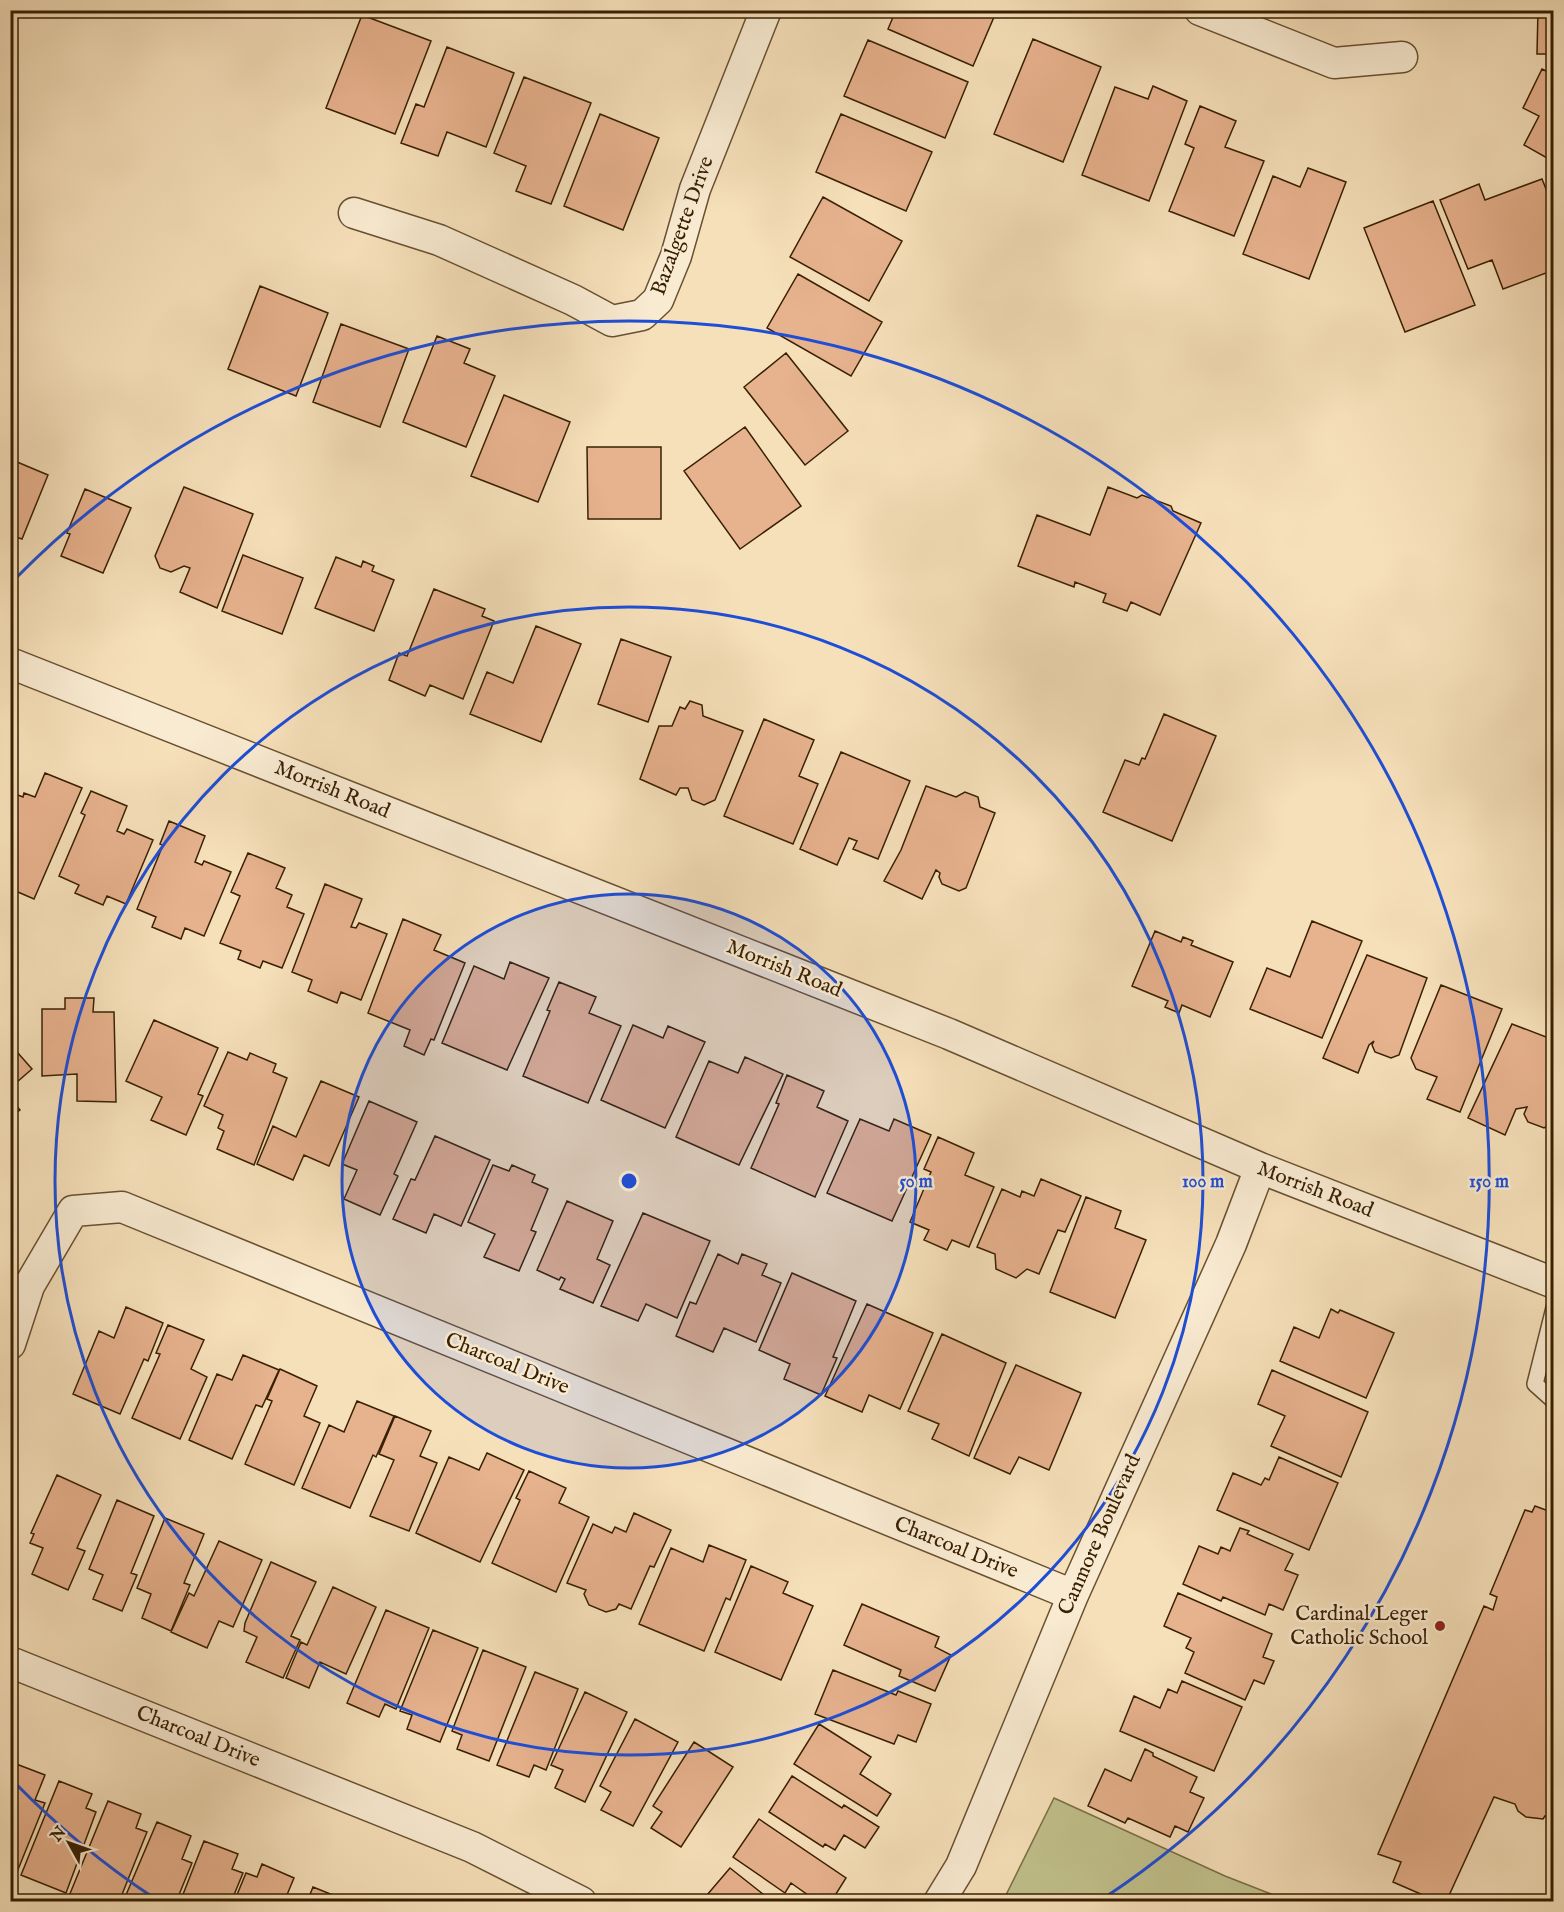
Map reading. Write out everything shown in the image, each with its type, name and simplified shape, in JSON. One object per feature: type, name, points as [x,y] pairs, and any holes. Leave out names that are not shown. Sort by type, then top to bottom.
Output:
[{"type":"street","name":"Bazalgette Drive","points":[[354,213],[439,240],[573,300],[612,321],[642,315],[658,300],[676,256],[695,189],[766,10]]},
{"type":"street","points":[[1200,10],[1334,63],[1401,57]]},
{"type":"street","name":"Morrish Road","points":[[10,663],[949,1034],[1260,1168],[1554,1282]]},
{"type":"street","name":"Canmore Boulevard","points":[[939,1902],[961,1866],[1073,1595],[1231,1244],[1260,1168]]},
{"type":"street","name":"Charcoal Drive","points":[[10,1344],[29,1286],[73,1211],[123,1207],[1073,1595]]},
{"type":"street","name":"Charcoal Drive","points":[[10,1662],[472,1847],[581,1902]]},
{"type":"lane","points":[[1554,1308],[1535,1384],[1554,1401]]},
{"type":"green space","points":[[1054,1798],[1225,1876],[1289,1901],[1003,1901]]},
{"type":"building","points":[[896,10],[997,10],[973,66],[888,29]]},
{"type":"building","points":[[1538,10],[1554,10],[1554,54],[1537,54]]},
{"type":"building","points":[[362,15],[431,41],[395,134],[326,108]]},
{"type":"building","points":[[1033,39],[1101,67],[1063,162],[994,134]]},
{"type":"building","points":[[868,40],[968,82],[945,138],[844,96]]},
{"type":"building","points":[[447,47],[514,73],[486,147],[447,132],[438,156],[401,143],[416,104],[424,107]]},
{"type":"building","points":[[1542,69],[1554,75],[1554,162],[1524,145],[1539,116],[1523,108]]},
{"type":"building","points":[[524,77],[591,103],[551,204],[516,191],[526,166],[494,153]]},
{"type":"building","points":[[1153,86],[1187,101],[1149,201],[1082,175],[1115,87],[1148,99]]},
{"type":"building","points":[[1200,106],[1236,121],[1225,147],[1264,161],[1234,236],[1169,211],[1194,148],[1185,144]]},
{"type":"building","points":[[600,114],[659,138],[623,230],[564,206]]},
{"type":"building","points":[[841,114],[932,152],[906,211],[816,172]]},
{"type":"building","points":[[1308,168],[1346,182],[1309,279],[1243,254],[1273,176],[1300,187]]},
{"type":"building","points":[[1542,179],[1554,209],[1554,270],[1503,289],[1492,260],[1468,269],[1440,200],[1479,184],[1485,200]]},
{"type":"building","points":[[823,197],[902,241],[869,301],[790,257]]},
{"type":"building","points":[[1433,201],[1475,305],[1405,332],[1364,228]]},
{"type":"building","points":[[798,274],[882,322],[851,376],[767,328]]},
{"type":"building","points":[[260,286],[328,313],[296,396],[228,369]]},
{"type":"building","points":[[341,324],[409,349],[380,427],[313,402]]},
{"type":"building","points":[[437,336],[470,349],[464,363],[495,376],[466,447],[403,422]]},
{"type":"building","points":[[786,353],[848,431],[805,465],[744,387]]},
{"type":"building","points":[[504,395],[570,422],[538,502],[471,476]]},
{"type":"building","points":[[745,427],[801,506],[740,549],[684,471]]},
{"type":"building","points":[[587,447],[661,447],[661,519],[588,519]]},
{"type":"building","points":[[10,459],[48,475],[22,539],[10,535]]},
{"type":"building","points":[[184,487],[253,514],[217,608],[180,592],[190,568],[184,566],[171,572],[160,568],[155,556]]},
{"type":"building","points":[[1108,487],[1137,498],[1142,495],[1171,506],[1173,511],[1201,523],[1160,615],[1131,602],[1127,611],[1103,602],[1106,594],[1075,582],[1074,587],[1018,566],[1037,515],[1090,535]]},
{"type":"building","points":[[85,489],[131,508],[103,573],[61,556],[70,534],[67,533]]},
{"type":"building","points":[[243,555],[303,578],[282,634],[222,611]]},
{"type":"building","points":[[336,557],[361,567],[363,561],[374,566],[372,571],[394,580],[374,631],[315,608]]},
{"type":"building","points":[[434,589],[485,609],[482,616],[494,621],[463,699],[430,685],[425,696],[389,680],[399,653],[407,656]]},
{"type":"building","points":[[536,626],[581,644],[541,742],[470,714],[487,672],[513,683]]},
{"type":"building","points":[[621,639],[671,657],[648,722],[598,704]]},
{"type":"building","points":[[690,701],[702,705],[703,716],[743,731],[715,800],[704,805],[692,800],[688,788],[680,788],[676,795],[640,779],[659,726],[672,726],[680,707],[685,709]]},
{"type":"building","points":[[1164,714],[1216,736],[1172,841],[1103,812],[1125,760],[1139,765],[1142,758],[1145,759]]},
{"type":"building","points":[[764,719],[814,740],[799,776],[818,784],[793,844],[724,816]]},
{"type":"building","points":[[841,752],[910,781],[878,859],[853,849],[857,841],[849,838],[837,865],[800,849]]},
{"type":"building","points":[[45,773],[82,788],[34,899],[11,889],[16,877],[10,875],[10,792],[23,797],[24,793],[35,797]]},
{"type":"building","points":[[926,786],[956,797],[965,792],[978,797],[980,807],[995,813],[966,888],[959,891],[942,884],[940,873],[936,870],[922,899],[884,881],[901,850]]},
{"type":"building","points":[[91,791],[127,806],[117,831],[124,834],[127,829],[153,840],[126,904],[107,896],[103,905],[75,893],[79,885],[59,876],[85,815],[81,813]]},
{"type":"building","points":[[169,821],[205,836],[195,862],[202,865],[204,861],[231,872],[204,936],[185,928],[181,939],[152,927],[156,917],[137,909],[163,845],[160,844]]},
{"type":"building","points":[[248,853],[285,868],[276,888],[292,895],[287,907],[304,914],[282,968],[263,961],[260,968],[238,959],[241,951],[220,943],[240,896],[231,892]]},
{"type":"building","points":[[325,884],[362,899],[351,927],[356,928],[359,923],[387,934],[361,1000],[341,992],[337,1003],[308,991],[312,980],[292,972]]},
{"type":"building","points":[[403,919],[441,935],[434,950],[465,963],[434,1040],[431,1039],[424,1055],[404,1046],[410,1030],[368,1013]]},
{"type":"building","points":[[1312,921],[1362,941],[1322,1038],[1250,1009],[1267,968],[1290,977]]},
{"type":"building","points":[[1155,931],[1181,942],[1183,937],[1193,941],[1191,945],[1233,962],[1210,1017],[1182,1005],[1179,1013],[1165,1007],[1168,1001],[1132,986]]},
{"type":"building","points":[[1367,955],[1427,978],[1399,1055],[1391,1058],[1375,1052],[1372,1045],[1374,1041],[1369,1045],[1358,1073],[1323,1058]]},
{"type":"building","points":[[510,962],[549,978],[507,1070],[442,1043],[474,966],[504,979]]},
{"type":"building","points":[[559,982],[596,997],[589,1013],[621,1026],[588,1103],[523,1076],[550,1011],[547,1010]]},
{"type":"building","points":[[1441,985],[1502,1009],[1460,1112],[1427,1099],[1437,1077],[1416,1069],[1411,1058]]},
{"type":"building","points":[[65,998],[94,998],[93,1012],[114,1012],[116,1102],[77,1101],[77,1074],[42,1076],[42,1009],[65,1009]]},
{"type":"building","points":[[154,1020],[218,1048],[198,1094],[203,1096],[186,1135],[151,1120],[162,1097],[126,1081]]},
{"type":"building","points":[[1512,1024],[1554,1040],[1554,1121],[1544,1128],[1528,1122],[1524,1114],[1527,1107],[1516,1109],[1505,1135],[1468,1118]]},
{"type":"building","points":[[633,1025],[663,1038],[668,1026],[705,1042],[665,1128],[601,1100]]},
{"type":"building","points":[[10,1044],[32,1069],[10,1088]]},
{"type":"building","points":[[228,1052],[247,1060],[250,1053],[276,1064],[273,1072],[287,1078],[254,1165],[217,1149],[224,1131],[218,1128],[223,1115],[204,1106]]},
{"type":"building","points":[[745,1057],[783,1074],[739,1165],[676,1137],[709,1061],[738,1073]]},
{"type":"building","points":[[787,1075],[824,1091],[817,1107],[848,1121],[815,1197],[751,1168],[779,1104],[776,1103]]},
{"type":"building","points":[[321,1081],[359,1097],[329,1166],[304,1155],[293,1180],[257,1164],[273,1126],[296,1137]]},
{"type":"building","points":[[10,1099],[20,1110],[10,1118]]},
{"type":"building","points":[[369,1101],[417,1122],[394,1174],[398,1176],[380,1215],[344,1199],[357,1170],[342,1164]]},
{"type":"building","points":[[860,1119],[889,1131],[894,1119],[931,1135],[892,1221],[827,1193]]},
{"type":"building","points":[[435,1136],[490,1160],[461,1226],[434,1214],[426,1233],[393,1219],[411,1179],[415,1180]]},
{"type":"building","points":[[938,1137],[974,1153],[965,1175],[994,1187],[969,1247],[952,1240],[947,1250],[924,1240],[929,1230],[910,1222],[931,1172],[924,1169]]},
{"type":"building","points":[[493,1165],[509,1171],[512,1165],[535,1175],[532,1182],[548,1189],[531,1230],[536,1232],[519,1271],[484,1257],[495,1234],[468,1222]]},
{"type":"building","points":[[1041,1179],[1081,1196],[1065,1232],[1058,1230],[1039,1274],[1027,1269],[1016,1278],[996,1269],[995,1254],[977,1247],[1002,1189],[1020,1197],[1022,1191],[1034,1196]]},
{"type":"building","points":[[1086,1197],[1121,1211],[1115,1228],[1146,1240],[1115,1318],[1050,1292]]},
{"type":"building","points":[[567,1201],[613,1221],[597,1259],[610,1265],[593,1303],[560,1289],[565,1279],[561,1277],[559,1280],[537,1270]]},
{"type":"building","points":[[643,1213],[710,1241],[677,1318],[646,1304],[638,1321],[601,1306]]},
{"type":"building","points":[[718,1254],[738,1264],[742,1254],[767,1264],[762,1275],[781,1283],[756,1342],[724,1328],[713,1352],[676,1336],[690,1302],[696,1304]]},
{"type":"building","points":[[792,1273],[856,1301],[833,1357],[837,1358],[821,1395],[784,1379],[790,1364],[759,1350]]},
{"type":"building","points":[[867,1304],[933,1333],[900,1409],[869,1395],[862,1412],[825,1396]]},
{"type":"building","points":[[126,1307],[163,1323],[148,1361],[144,1359],[120,1414],[73,1394],[99,1331],[114,1338]]},
{"type":"building","points":[[1331,1309],[1338,1313],[1340,1310],[1394,1333],[1366,1398],[1280,1361],[1294,1327],[1319,1338]]},
{"type":"building","points":[[168,1325],[204,1340],[191,1369],[207,1377],[180,1439],[132,1418],[160,1354],[156,1353]]},
{"type":"building","points":[[942,1334],[1006,1363],[969,1456],[932,1439],[939,1424],[908,1411]]},
{"type":"building","points":[[243,1355],[279,1370],[262,1407],[256,1405],[232,1459],[189,1440],[217,1374],[232,1380]]},
{"type":"building","points":[[1016,1365],[1081,1393],[1049,1470],[1019,1457],[1010,1474],[974,1458]]},
{"type":"building","points":[[280,1369],[317,1386],[304,1416],[320,1423],[294,1485],[245,1464],[272,1401],[267,1399]]},
{"type":"building","points":[[1272,1370],[1368,1412],[1341,1477],[1271,1446],[1285,1416],[1258,1404]]},
{"type":"building","points":[[357,1401],[394,1416],[376,1457],[373,1455],[350,1508],[302,1488],[329,1425],[344,1432]]},
{"type":"building","points":[[395,1416],[431,1431],[420,1456],[437,1463],[409,1531],[370,1516],[394,1460],[379,1454]]},
{"type":"building","points":[[487,1453],[524,1470],[480,1562],[416,1533],[449,1457],[479,1470]]},
{"type":"building","points":[[1279,1457],[1338,1483],[1309,1550],[1217,1510],[1233,1473],[1261,1485],[1265,1478],[1269,1480]]},
{"type":"building","points":[[529,1471],[566,1488],[559,1503],[589,1517],[556,1592],[492,1563],[520,1500],[516,1498]]},
{"type":"building","points":[[57,1475],[101,1495],[77,1548],[85,1551],[68,1590],[32,1574],[43,1548],[30,1543],[34,1534],[31,1533]]},
{"type":"building","points":[[117,1500],[154,1516],[131,1573],[137,1575],[122,1611],[93,1599],[103,1575],[89,1569]]},
{"type":"building","points":[[1535,1506],[1554,1513],[1554,1819],[1545,1816],[1543,1819],[1526,1817],[1518,1811],[1515,1804],[1494,1797],[1446,1902],[1439,1902],[1393,1882],[1401,1862],[1378,1854],[1484,1606],[1493,1610],[1497,1597],[1490,1594],[1525,1510],[1532,1512]]},
{"type":"building","points":[[634,1513],[671,1530],[654,1567],[650,1566],[631,1609],[619,1604],[616,1609],[606,1612],[589,1605],[584,1594],[586,1590],[567,1583],[593,1524],[612,1533],[615,1527],[626,1532]]},
{"type":"building","points":[[165,1518],[204,1534],[184,1583],[190,1585],[171,1631],[142,1618],[151,1594],[137,1588]]},
{"type":"building","points":[[1240,1528],[1249,1531],[1247,1534],[1293,1554],[1285,1570],[1298,1575],[1283,1610],[1269,1604],[1265,1615],[1223,1597],[1221,1601],[1183,1584],[1199,1546],[1218,1554],[1221,1547],[1230,1551]]},
{"type":"building","points":[[219,1541],[262,1560],[233,1627],[219,1621],[207,1648],[171,1632],[189,1593],[194,1596]]},
{"type":"building","points":[[709,1545],[746,1560],[730,1600],[726,1598],[704,1651],[639,1624],[671,1548],[703,1562]]},
{"type":"building","points":[[271,1562],[316,1582],[291,1636],[300,1640],[283,1678],[246,1662],[257,1637],[244,1631],[245,1623]]},
{"type":"building","points":[[751,1566],[788,1582],[783,1593],[813,1606],[781,1680],[715,1652]]},
{"type":"building","points":[[333,1587],[376,1607],[346,1674],[320,1662],[309,1688],[286,1678],[301,1642],[307,1645]]},
{"type":"building","points":[[1178,1593],[1272,1634],[1263,1657],[1274,1661],[1264,1684],[1254,1680],[1245,1700],[1185,1673],[1194,1652],[1186,1648],[1191,1638],[1164,1626]]},
{"type":"building","points":[[862,1604],[939,1637],[935,1647],[951,1655],[935,1691],[899,1676],[901,1670],[844,1645]]},
{"type":"building","points":[[386,1610],[429,1628],[396,1709],[385,1704],[379,1717],[347,1703]]},
{"type":"building","points":[[433,1630],[478,1648],[440,1742],[407,1729],[412,1715],[400,1711]]},
{"type":"building","points":[[483,1650],[526,1667],[489,1761],[457,1749],[462,1735],[452,1731]]},
{"type":"building","points":[[833,1670],[896,1695],[898,1691],[931,1704],[916,1742],[898,1735],[894,1744],[815,1714]]},
{"type":"building","points":[[535,1672],[578,1689],[546,1770],[534,1765],[529,1777],[497,1765]]},
{"type":"building","points":[[1182,1681],[1242,1707],[1214,1771],[1120,1731],[1134,1696],[1160,1708],[1168,1689],[1177,1693]]},
{"type":"building","points":[[585,1692],[627,1712],[585,1802],[555,1788],[563,1770],[551,1765]]},
{"type":"building","points":[[635,1719],[678,1742],[633,1826],[601,1810],[611,1792],[600,1786]]},
{"type":"building","points":[[819,1724],[871,1757],[860,1774],[891,1794],[877,1816],[794,1764]]},
{"type":"building","points":[[694,1742],[733,1767],[681,1847],[651,1828],[662,1812],[653,1806]]},
{"type":"building","points":[[1145,1749],[1153,1753],[1153,1756],[1197,1777],[1190,1792],[1204,1798],[1188,1832],[1175,1826],[1170,1837],[1128,1818],[1125,1823],[1088,1806],[1105,1769],[1131,1781]]},
{"type":"building","points":[[11,1762],[45,1775],[35,1800],[45,1803],[17,1872],[10,1869]]},
{"type":"building","points":[[792,1776],[842,1808],[844,1805],[879,1827],[865,1848],[844,1835],[835,1850],[825,1844],[823,1847],[769,1812]]},
{"type":"building","points":[[59,1781],[92,1794],[86,1808],[96,1812],[66,1893],[21,1875]]},
{"type":"building","points":[[108,1801],[141,1814],[136,1828],[147,1832],[119,1902],[83,1902],[69,1896]]},
{"type":"building","points":[[759,1819],[846,1878],[831,1902],[818,1902],[791,1883],[785,1893],[733,1857]]},
{"type":"building","points":[[157,1822],[191,1836],[182,1859],[192,1863],[176,1902],[123,1902]]},
{"type":"building","points":[[204,1841],[238,1854],[232,1869],[243,1873],[231,1902],[180,1902]]},
{"type":"building","points":[[262,1864],[294,1878],[284,1902],[234,1902],[246,1873],[257,1877]]},
{"type":"building","points":[[730,1868],[773,1902],[701,1902]]},
{"type":"building","points":[[313,1887],[343,1899],[341,1902],[307,1902]]},
{"type":"place","name":"Cardinal Leger Catholic School","points":[[1440,1626]]}]
